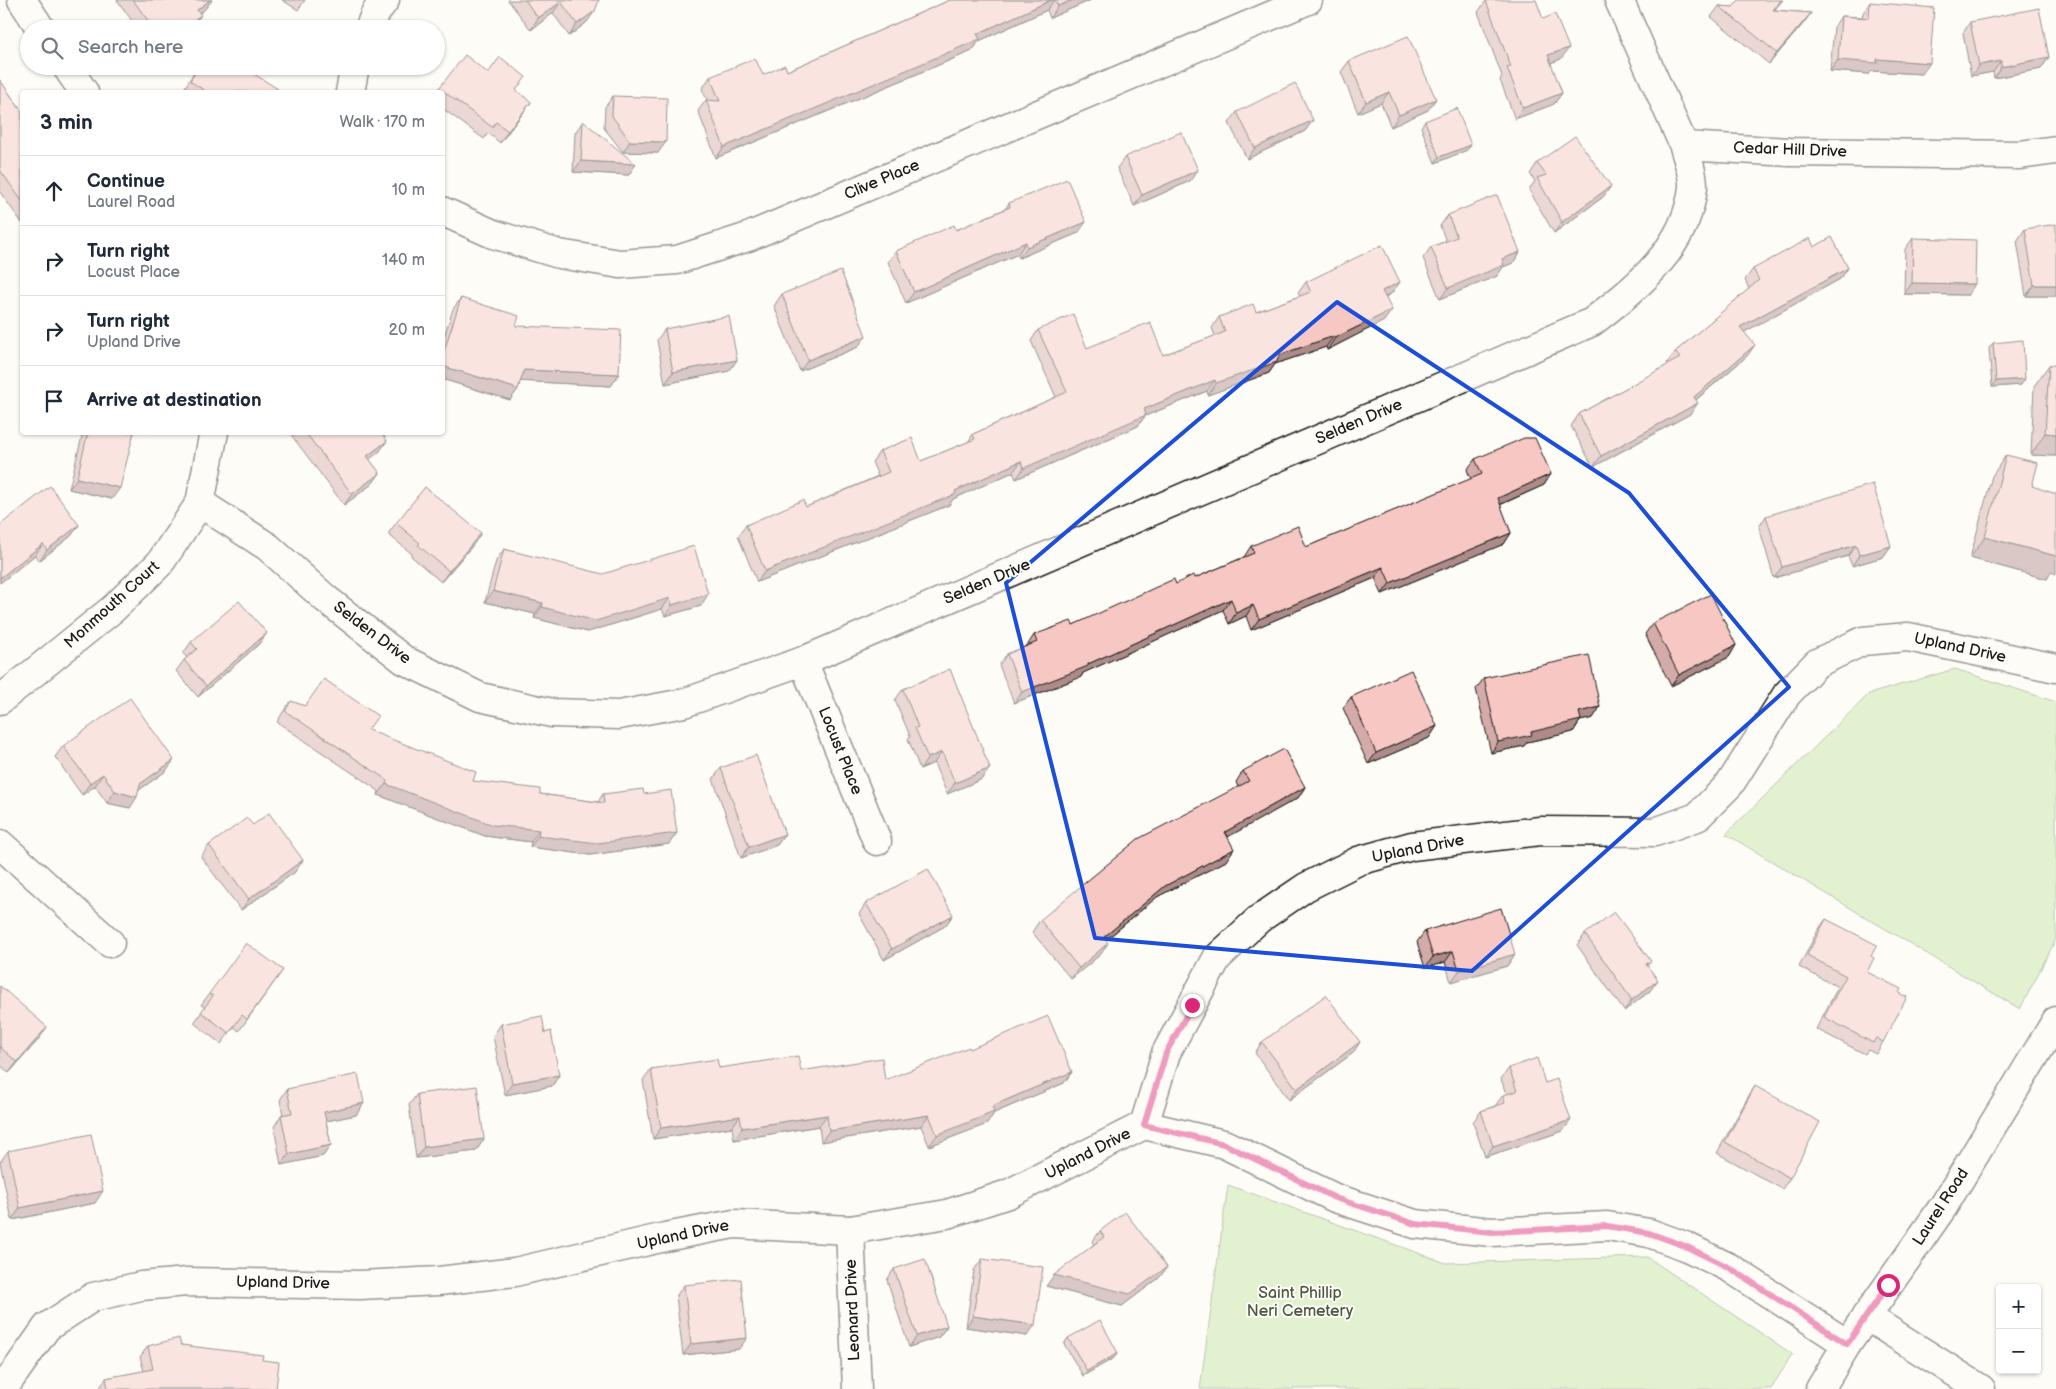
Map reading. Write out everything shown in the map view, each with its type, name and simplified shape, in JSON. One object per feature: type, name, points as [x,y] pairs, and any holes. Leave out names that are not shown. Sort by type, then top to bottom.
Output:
[{"type":"street","points":[[22,0],[35,20]]},
{"type":"street","points":[[373,20],[385,0]]},
{"type":"street","name":"Clive Place","points":[[445,212],[493,234],[559,254],[620,264],[678,260],[748,237],[1308,0]]},
{"type":"street","points":[[1619,0],[1684,146]]},
{"type":"street","points":[[72,75],[83,90]]},
{"type":"street","points":[[350,90],[354,75]]},
{"type":"street","name":"Cedar Hill Drive","points":[[1684,146],[1790,152],[2020,155],[2056,150]]},
{"type":"street","name":"Selden Drive","points":[[200,503],[268,547],[326,598],[404,660],[480,697],[552,713],[619,715],[684,704],[803,661],[1592,322],[1637,288],[1669,251],[1686,216],[1694,186],[1684,146]]},
{"type":"street","name":"Monmouth Court","points":[[0,700],[114,608],[160,563],[200,503],[213,435]]},
{"type":"street","name":"Upland Drive","points":[[3,1389],[47,1327],[93,1297],[141,1286],[187,1282],[360,1285],[439,1281],[515,1272],[664,1237],[734,1224],[850,1230],[947,1214],[1008,1194],[1144,1125],[1166,1053],[1218,958],[1259,919],[1306,887],[1358,861],[1412,846],[1540,831],[1654,832],[1698,817],[1730,784],[1787,694],[1817,663],[1863,640],[1908,637],[2056,668]]},
{"type":"street","name":"Locust Place","points":[[803,661],[877,841]]},
{"type":"street","points":[[0,844],[110,943]]},
{"type":"street","name":"Laurel Road","points":[[1820,1389],[1847,1344],[1943,1207],[2056,1021]]},
{"type":"street","points":[[1144,1125],[1224,1144],[1335,1198],[1415,1224],[1492,1232],[1607,1226],[1649,1233],[1685,1246],[1730,1268],[1847,1344]]},
{"type":"street","name":"Leonard Drive","points":[[850,1230],[857,1389]]},
{"type":"street","points":[[1866,1316],[1980,1389]]},
{"type":"highlighted area","points":[[1337,302],[1629,493],[1789,687],[1472,971],[1095,938],[1006,583]]},
{"type":"green space","points":[[1955,669],[2056,702],[2056,939],[2020,1009],[1726,834],[1869,694]]},
{"type":"green space","name":"Saint Phillip Neri Cemetery","points":[[1228,1185],[1446,1263],[1647,1257],[1792,1354],[1771,1389],[1200,1389]]},
{"type":"building","points":[[133,0],[210,0],[197,10],[201,15],[194,20],[147,20]]},
{"type":"building","points":[[525,0],[599,0],[595,11],[577,24],[561,2],[538,18]]},
{"type":"building","points":[[950,0],[1051,0],[977,34],[980,39],[724,147],[706,100],[720,101],[710,77],[755,58],[763,75],[785,65],[787,71]]},
{"type":"building","points":[[1055,0],[1073,0],[1058,6]]},
{"type":"building","points":[[1536,0],[1543,19],[1555,14],[1569,48],[1548,55],[1562,93],[1523,108],[1507,68],[1511,67],[1486,1]]},
{"type":"building","points":[[1739,0],[1781,0],[1773,10],[1811,13],[1777,53],[1719,6],[1733,7]]},
{"type":"building","points":[[1870,2],[1934,8],[1930,63],[1877,59],[1877,63],[1838,60],[1841,16],[1869,18]]},
{"type":"building","points":[[2039,8],[2049,57],[2001,67],[2001,61],[1979,65],[1970,22]]},
{"type":"building","points":[[1408,36],[1436,99],[1399,115],[1389,92],[1366,102],[1349,61]]},
{"type":"building","points":[[465,55],[488,73],[500,57],[526,77],[516,90],[531,102],[508,131],[496,122],[492,127],[445,92],[445,90],[439,88]]},
{"type":"building","points":[[194,75],[255,75],[278,89],[204,90],[190,81]]},
{"type":"building","points":[[0,80],[20,109],[20,198],[0,170]]},
{"type":"building","points":[[1295,83],[1313,120],[1255,148],[1237,112]]},
{"type":"building","points":[[613,96],[667,98],[666,142],[630,141],[612,116]]},
{"type":"building","points":[[1457,108],[1471,145],[1439,157],[1425,121]]},
{"type":"building","points":[[583,121],[636,164],[581,161]]},
{"type":"building","points":[[1181,132],[1198,170],[1142,195],[1125,157]]},
{"type":"building","points":[[1575,136],[1611,186],[1562,222],[1537,178],[1546,175],[1537,163]]},
{"type":"building","points":[[1067,179],[1086,222],[1027,247],[1026,242],[914,292],[896,251],[954,225],[956,230],[1010,207],[1009,203]]},
{"type":"building","points":[[1497,195],[1520,252],[1502,259],[1504,265],[1448,288],[1431,247],[1457,237],[1448,215]]},
{"type":"building","points":[[2056,224],[2056,285],[2034,285],[2025,229]]},
{"type":"building","points":[[1832,237],[1848,268],[1740,327],[1755,345],[1694,397],[1698,403],[1601,456],[1579,414],[1680,358],[1675,352],[1759,280],[1753,269],[1810,238],[1814,247]]},
{"type":"building","points":[[1913,238],[1976,240],[1975,284],[1912,283]]},
{"type":"building","points":[[1382,245],[1400,282],[1382,291],[1392,310],[1335,338],[1334,336],[1279,355],[1277,362],[1216,383],[1215,380],[1144,409],[1146,415],[1024,468],[1021,461],[955,491],[956,494],[765,571],[746,525],[803,500],[806,507],[889,472],[880,451],[912,438],[921,461],[975,439],[973,434],[1067,392],[1038,330],[1073,314],[1087,348],[1150,322],[1163,355],[1225,332],[1219,317],[1253,304],[1256,312],[1311,292],[1306,282]]},
{"type":"building","points":[[841,271],[866,336],[808,360],[782,294]]},
{"type":"building","points":[[461,298],[519,316],[516,326],[621,330],[619,374],[524,370],[518,389],[445,367],[445,348]]},
{"type":"building","points":[[729,316],[737,360],[673,372],[665,329]]},
{"type":"building","points":[[2023,340],[2025,379],[1996,381],[1993,343]]},
{"type":"building","points":[[2049,365],[2056,365],[2056,434],[2045,433]]},
{"type":"building","points":[[87,435],[133,435],[120,488],[77,478]]},
{"type":"building","points":[[307,435],[383,435],[387,441],[367,456],[380,473],[352,494]]},
{"type":"building","points":[[1524,438],[1535,438],[1551,474],[1498,498],[1511,533],[1390,583],[1383,567],[1259,619],[1253,605],[1236,613],[1231,599],[1088,664],[1088,666],[1022,692],[1007,654],[1037,642],[1034,635],[1071,621],[1073,625],[1174,579],[1176,584],[1193,575],[1195,578],[1254,553],[1251,546],[1298,526],[1306,547],[1482,474],[1475,459]]},
{"type":"building","points":[[2006,455],[2038,463],[2032,486],[2056,494],[2056,556],[1985,537]]},
{"type":"building","points":[[1873,484],[1891,546],[1859,555],[1856,545],[1782,567],[1766,516]]},
{"type":"building","points":[[50,486],[79,525],[47,550],[43,544],[0,578],[0,525]]},
{"type":"building","points":[[425,487],[481,533],[449,571],[418,545],[420,543],[396,523]]},
{"type":"building","points":[[694,546],[708,594],[672,605],[670,598],[596,621],[542,607],[543,603],[493,591],[504,549],[603,574]]},
{"type":"building","points":[[1711,594],[1736,645],[1679,675],[1653,623]]},
{"type":"building","points":[[239,601],[267,633],[206,686],[184,660],[197,649],[191,642]]},
{"type":"building","points":[[1589,655],[1600,707],[1579,712],[1581,720],[1531,732],[1532,735],[1498,742],[1484,678]]},
{"type":"building","points":[[950,669],[990,768],[955,783],[942,752],[928,758],[915,728],[918,727],[903,689]]},
{"type":"building","points":[[1411,670],[1437,726],[1376,753],[1351,697]]},
{"type":"building","points":[[324,679],[378,716],[368,730],[476,772],[473,781],[540,789],[540,794],[604,803],[603,794],[643,789],[644,794],[671,790],[677,833],[598,843],[538,836],[539,830],[493,825],[386,784],[387,780],[285,711],[291,701],[305,706]]},
{"type":"building","points":[[130,698],[174,760],[140,784],[137,797],[115,791],[103,774],[90,783],[63,746]]},
{"type":"building","points":[[1284,749],[1305,787],[1225,832],[1234,849],[1165,886],[1104,937],[1108,943],[1079,968],[1040,920],[1138,839],[1249,781],[1243,771]]},
{"type":"building","points":[[756,755],[785,834],[749,847],[721,768]]},
{"type":"building","points":[[269,813],[303,860],[249,899],[209,845],[247,818],[253,825]]},
{"type":"building","points":[[928,869],[953,915],[892,949],[866,903]]},
{"type":"building","points":[[1501,908],[1515,954],[1459,971],[1453,951],[1433,957],[1425,931]]},
{"type":"building","points":[[1614,912],[1651,961],[1646,964],[1658,980],[1632,1000],[1585,934]]},
{"type":"building","points":[[1826,919],[1877,945],[1871,956],[1874,958],[1867,972],[1901,989],[1899,993],[1907,997],[1883,1042],[1876,1038],[1873,1043],[1824,1017],[1846,976],[1807,955]]},
{"type":"building","points":[[246,943],[283,970],[247,1019],[242,1015],[229,1033],[201,1012],[213,996],[209,994]]},
{"type":"building","points":[[0,986],[47,1027],[17,1062],[0,1047]]},
{"type":"building","points":[[1326,995],[1360,1042],[1297,1089],[1262,1042]]},
{"type":"building","points":[[542,1016],[545,1033],[551,1031],[559,1075],[512,1083],[501,1024]]},
{"type":"building","points":[[1048,1016],[1072,1072],[992,1106],[994,1112],[937,1135],[929,1115],[829,1131],[827,1115],[742,1128],[740,1116],[661,1128],[651,1069],[717,1059],[719,1068],[798,1056],[801,1071],[882,1058],[885,1080],[969,1047],[970,1049]]},
{"type":"building","points":[[1537,1058],[1545,1083],[1557,1079],[1571,1120],[1493,1146],[1481,1111],[1505,1103],[1503,1095],[1517,1091],[1509,1068]]},
{"type":"building","points":[[358,1074],[364,1103],[324,1112],[331,1145],[289,1154],[281,1115],[292,1113],[287,1089]]},
{"type":"building","points":[[477,1086],[484,1139],[424,1147],[417,1094]]},
{"type":"building","points":[[1755,1086],[1820,1122],[1790,1178],[1725,1142]]},
{"type":"building","points":[[91,1134],[103,1191],[20,1208],[8,1151]]},
{"type":"building","points":[[1125,1212],[1167,1267],[1130,1294],[1054,1275],[1104,1237],[1100,1231]]},
{"type":"building","points":[[925,1259],[947,1326],[917,1336],[894,1269]]},
{"type":"building","points":[[982,1259],[1043,1267],[1035,1325],[973,1316]]},
{"type":"building","points":[[741,1279],[747,1338],[691,1344],[684,1285]]},
{"type":"building","points":[[1100,1320],[1118,1353],[1087,1371],[1068,1338]]},
{"type":"building","points":[[179,1338],[181,1345],[263,1355],[262,1360],[279,1362],[276,1389],[108,1389],[106,1378],[153,1369],[148,1346]]},
{"type":"route","points":[[1192,1005],[1166,1053],[1144,1125],[1224,1144],[1335,1198],[1415,1224],[1492,1232],[1607,1226],[1649,1233],[1685,1246],[1730,1268],[1847,1344],[1888,1285]]}]
